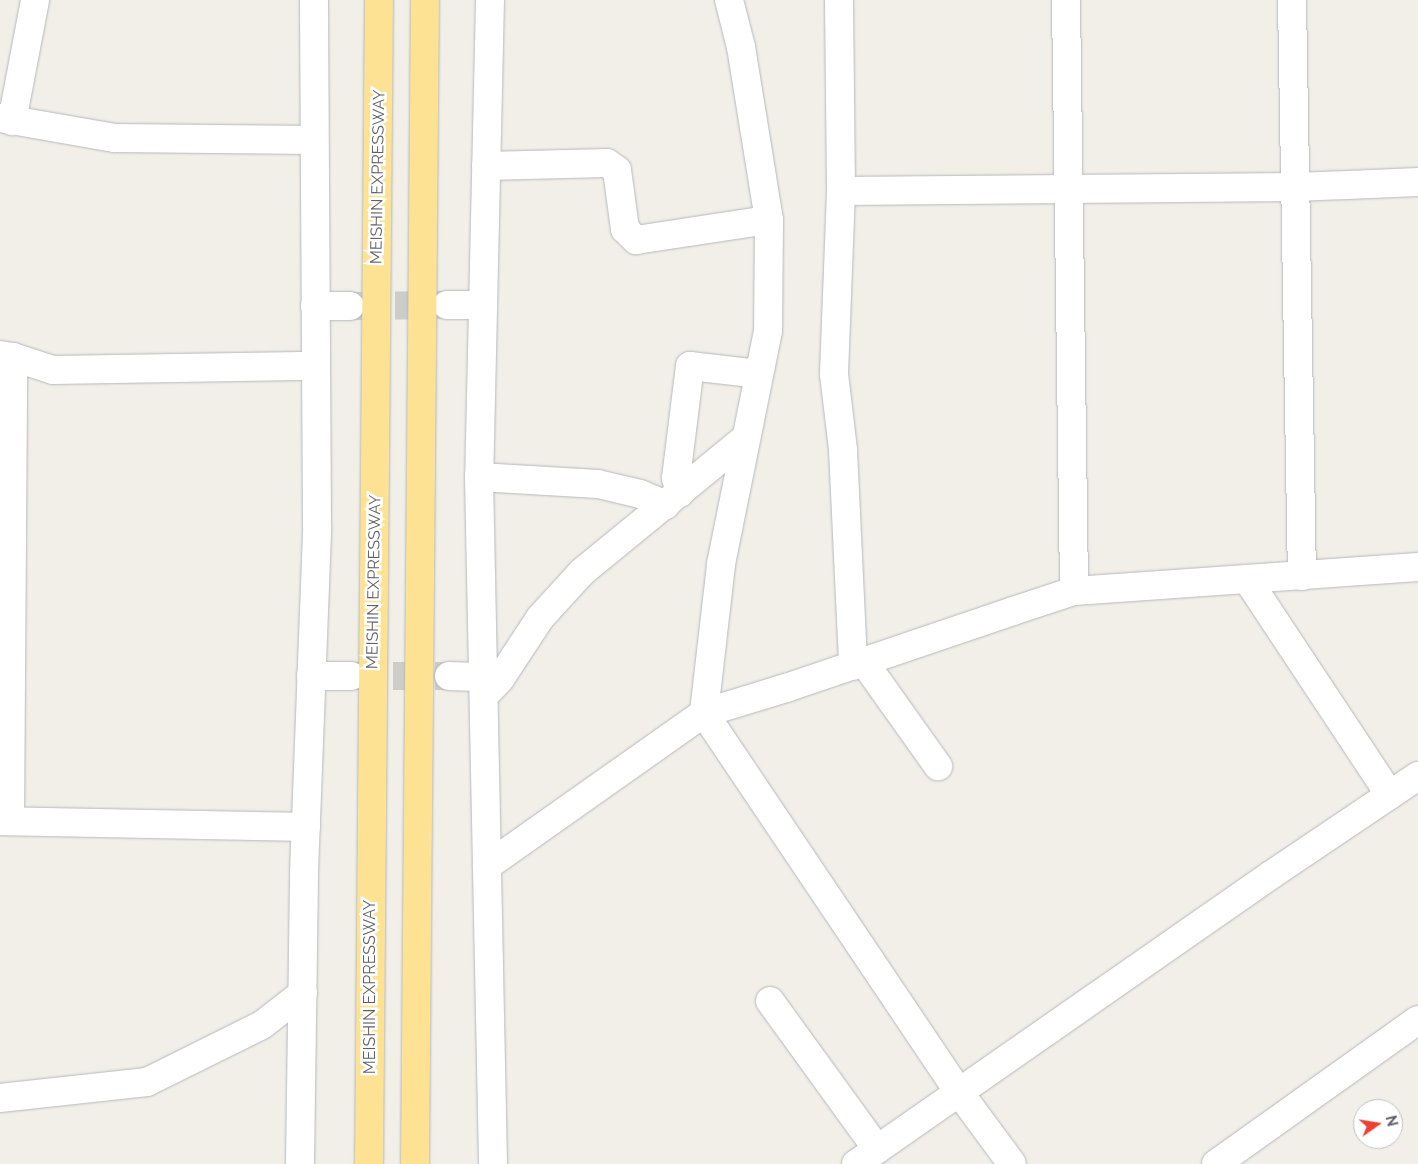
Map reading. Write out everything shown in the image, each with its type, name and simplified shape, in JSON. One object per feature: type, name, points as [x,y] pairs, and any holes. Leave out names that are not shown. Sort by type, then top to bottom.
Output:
[{"type":"highway","name":"MEISHIN EXPRESSWAY","points":[[369,1164],[379,0]]},
{"type":"highway","points":[[415,1164],[425,0]]},
{"type":"street","points":[[35,0],[6,120],[115,138],[314,140]]},
{"type":"street","points":[[300,1164],[306,828],[317,526],[314,0]]},
{"type":"street","points":[[490,0],[479,477],[493,1164]]},
{"type":"street","points":[[730,0],[741,47],[769,220],[768,331],[722,566],[704,713],[959,1092],[1012,1164]]},
{"type":"street","points":[[839,0],[841,190],[834,374],[843,450],[858,664],[938,766]]},
{"type":"street","points":[[1066,0],[1074,591]]},
{"type":"street","points":[[1292,0],[1302,576]]},
{"type":"street","points":[[486,166],[607,163],[617,170],[625,228],[636,240],[769,220]]},
{"type":"street","points":[[841,190],[1296,187],[1418,182]]},
{"type":"street","points":[[447,305],[483,306]]},
{"type":"street","points":[[315,306],[350,306]]},
{"type":"street","points":[[306,828],[5,821],[6,356],[53,370],[316,366]]},
{"type":"street","points":[[673,499],[690,366],[759,374]]},
{"type":"street","points":[[449,676],[484,686],[500,679],[540,618],[582,572],[746,438]]},
{"type":"street","points":[[479,477],[598,484],[640,494],[673,499]]},
{"type":"street","points":[[487,866],[704,713],[858,664],[1074,591],[1418,567]]},
{"type":"street","points":[[1247,579],[1390,795]]},
{"type":"street","points":[[311,676],[351,676]]},
{"type":"street","points":[[770,1001],[867,1156],[1271,875],[1418,776]]},
{"type":"street","points":[[0,1098],[146,1082],[262,1025],[303,993]]},
{"type":"street","points":[[1216,1164],[1418,1020]]},
{"type":"tunnel","points":[[353,306],[445,305]]},
{"type":"tunnel","points":[[351,676],[449,676]]}]
